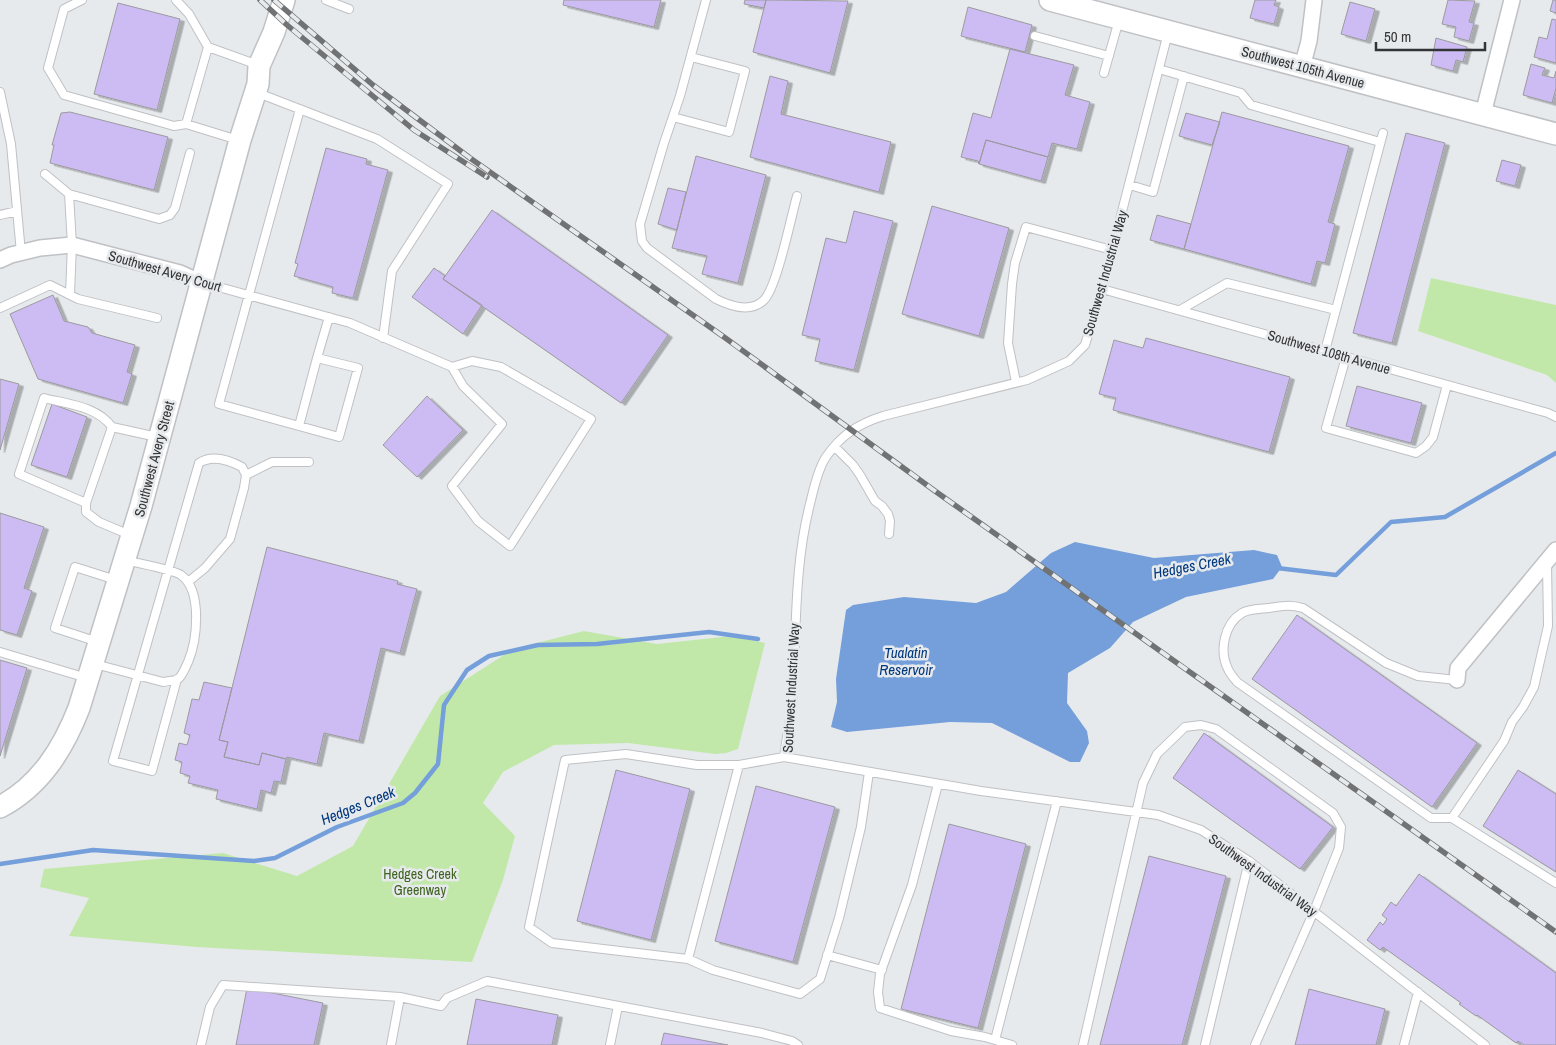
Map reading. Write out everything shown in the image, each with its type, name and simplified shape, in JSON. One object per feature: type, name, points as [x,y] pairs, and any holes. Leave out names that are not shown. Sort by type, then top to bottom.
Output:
[{"type":"main road","name":"Southwest Avery Street","points":[[0,807],[24,792],[37,780],[60,750],[70,732],[125,560],[160,438],[240,140],[284,0]]},
{"type":"main road","name":"Southwest Avery Street","points":[[258,81],[269,71],[295,0]]},
{"type":"main road","name":"Southwest 105th Avenue","points":[[1050,0],[1556,134]]},
{"type":"street","points":[[1302,67],[1309,41],[1314,0]]},
{"type":"street","points":[[1483,114],[1512,0]]},
{"type":"street","name":"Southwest Avery Court","points":[[0,260],[21,253],[72,245],[180,273],[202,283]]},
{"type":"street","points":[[1457,680],[1458,668],[1556,550]]},
{"type":"lane","points":[[82,0],[64,9],[48,68],[64,95],[174,126],[186,124],[240,140]]},
{"type":"lane","points":[[176,0],[189,14],[208,47],[258,81],[300,109],[377,139],[448,184],[392,271],[383,338]]},
{"type":"lane","points":[[326,0],[349,9]]},
{"type":"lane","points":[[706,0],[640,224],[642,241],[647,248],[716,299],[740,307],[752,306],[764,300],[772,286],[797,196]]},
{"type":"lane","points":[[1104,73],[1119,18]]},
{"type":"lane","name":"Southwest Industrial Way","points":[[1169,32],[1130,185],[1085,345],[1070,361],[1027,380],[865,422],[852,429],[825,458],[807,515],[799,571],[792,705],[784,758],[938,784],[1158,815],[1201,830],[1249,861],[1486,1045]]},
{"type":"lane","points":[[1035,36],[1109,56]]},
{"type":"lane","points":[[186,124],[208,47]]},
{"type":"lane","points":[[673,117],[729,132],[745,71],[691,56]]},
{"type":"lane","points":[[1159,69],[1241,93],[1251,105],[1380,142]]},
{"type":"lane","points":[[1130,185],[1153,192],[1184,76]]},
{"type":"lane","points":[[0,92],[11,144],[21,253]]},
{"type":"lane","points":[[300,109],[219,404],[339,437],[358,368],[318,358]]},
{"type":"lane","points":[[1325,351],[1383,133]]},
{"type":"lane","points":[[45,174],[69,194],[159,219],[170,215],[175,208],[190,153]]},
{"type":"lane","points":[[69,194],[72,245],[70,294]]},
{"type":"lane","points":[[0,215],[17,211]]},
{"type":"lane","points":[[1016,382],[1008,343],[1015,263],[1026,227],[1112,250]]},
{"type":"lane","points":[[1180,310],[1227,282],[1336,310]]},
{"type":"lane","name":"Southwest Avery Court","points":[[202,283],[350,323],[452,367]]},
{"type":"lane","points":[[0,308],[50,285],[78,298],[157,318]]},
{"type":"lane","name":"Southwest 108th Avenue","points":[[1102,289],[1556,416]]},
{"type":"lane","points":[[299,426],[329,317]]},
{"type":"lane","points":[[1346,357],[1326,428],[1416,453],[1426,446],[1432,437],[1447,385]]},
{"type":"lane","points":[[472,361],[501,367],[591,419],[510,546],[478,521],[452,486],[502,424],[463,386],[452,367],[472,361]]},
{"type":"lane","points":[[86,503],[19,474],[44,398],[94,411],[107,419],[112,426],[160,438]]},
{"type":"lane","points":[[112,426],[86,503],[86,512],[91,518],[132,536]]},
{"type":"lane","points":[[835,447],[853,465],[875,501],[888,514],[890,521],[889,534]]},
{"type":"lane","points":[[125,560],[167,571],[180,574],[188,582],[196,612],[196,630],[190,656],[183,672],[177,679],[152,771],[114,761],[137,676],[167,571],[199,463],[212,458],[226,460],[242,467],[246,475],[230,539],[206,568],[188,582]]},
{"type":"lane","points":[[246,475],[272,462],[309,462]]},
{"type":"lane","points":[[1452,818],[1504,741],[1512,722],[1534,687],[1552,616],[1547,563]]},
{"type":"lane","points":[[99,642],[55,628],[75,567],[118,581]]},
{"type":"lane","points":[[1457,680],[1418,676],[1386,662],[1304,608],[1292,604],[1244,612],[1227,628],[1224,659],[1228,671],[1237,682],[1431,818],[1452,818],[1556,884]]},
{"type":"lane","points":[[0,652],[91,671],[137,676],[163,682],[177,679]]},
{"type":"lane","points":[[1083,1045],[1143,783],[1157,754],[1185,727],[1201,725],[1216,729],[1334,813],[1341,827],[1339,848],[1314,911],[1255,1045]]},
{"type":"lane","points":[[784,758],[739,766],[697,765],[626,754],[565,760],[529,926],[552,943],[688,959],[713,970],[800,994],[820,979],[840,918],[861,827],[869,772]]},
{"type":"lane","points":[[688,959],[739,766]]},
{"type":"lane","points":[[938,784],[912,885],[882,970],[878,992],[880,1008],[951,1031],[985,1037],[1012,1045]]},
{"type":"lane","points":[[996,1040],[1057,801]]},
{"type":"lane","points":[[1205,1045],[1249,861]]},
{"type":"lane","points":[[828,955],[882,970]]},
{"type":"lane","points":[[201,1045],[210,1008],[223,985],[400,997],[441,1006],[447,998],[487,981],[762,1033],[792,1041],[798,1045]]},
{"type":"lane","points":[[1404,1045],[1418,992]]},
{"type":"lane","points":[[391,1045],[400,997]]},
{"type":"lane","points":[[610,1045],[618,1006]]},
{"type":"green space","points":[[1431,278],[1556,305],[1556,383],[1547,375],[1418,331]]},
{"type":"green space","name":"Hedges Creek Greenway","points":[[584,631],[657,644],[731,636],[765,643],[738,749],[715,754],[628,743],[554,745],[503,772],[483,803],[515,836],[503,880],[472,962],[197,947],[69,936],[89,898],[40,887],[44,869],[223,853],[297,876],[353,846],[440,696],[513,649]]},
{"type":"water","name":"Tualatin Reservoir","points":[[1075,542],[1154,558],[1254,550],[1277,555],[1282,567],[1273,579],[1186,597],[1133,622],[1110,648],[1068,673],[1067,703],[1087,731],[1089,743],[1080,762],[1070,762],[992,723],[950,722],[847,732],[831,727],[837,702],[836,679],[846,610],[853,605],[904,597],[976,603],[1006,592],[1051,553]]},
{"type":"building","points":[[564,0],[661,0],[654,27],[563,5]]},
{"type":"building","points":[[745,0],[766,0],[764,8],[744,4]]},
{"type":"building","points":[[766,0],[848,1],[830,73],[753,52]]},
{"type":"building","points":[[1255,0],[1276,0],[1274,5],[1279,7],[1274,24],[1250,18]]},
{"type":"building","points":[[1448,0],[1475,1],[1469,22],[1474,23],[1469,41],[1454,37],[1456,27],[1442,24]]},
{"type":"building","points":[[1553,0],[1556,0],[1556,13],[1550,11]]},
{"type":"building","points":[[1350,2],[1375,9],[1366,41],[1341,34]]},
{"type":"building","points":[[118,3],[180,19],[157,110],[94,94]]},
{"type":"building","points":[[968,7],[1032,25],[1025,52],[961,36]]},
{"type":"building","points":[[1552,19],[1556,20],[1556,63],[1534,57],[1539,37],[1547,39]]},
{"type":"building","points":[[1436,38],[1467,47],[1463,62],[1456,60],[1453,71],[1431,65]]},
{"type":"building","points":[[1010,49],[1074,65],[1065,95],[1090,102],[1077,149],[1052,143],[1048,157],[986,140],[979,164],[978,161],[961,157],[973,113],[991,118]]},
{"type":"building","points":[[1531,64],[1545,68],[1542,75],[1554,78],[1556,71],[1556,88],[1552,103],[1523,95]]},
{"type":"building","points":[[770,76],[788,81],[781,114],[891,142],[879,192],[750,157]]},
{"type":"building","points":[[70,112],[168,137],[154,190],[50,163],[54,145],[52,145],[61,113]]},
{"type":"building","points":[[1222,112],[1349,146],[1328,222],[1335,224],[1325,263],[1317,261],[1311,284],[1184,249]]},
{"type":"building","points":[[1186,113],[1220,122],[1212,145],[1179,136]]},
{"type":"building","points":[[1406,133],[1445,143],[1392,343],[1353,333]]},
{"type":"building","points":[[986,140],[1048,157],[1041,181],[979,164]]},
{"type":"building","points":[[326,148],[367,159],[366,164],[388,170],[353,298],[332,293],[333,287],[294,276],[298,264],[295,263]]},
{"type":"building","points":[[696,156],[766,175],[738,283],[702,274],[707,256],[672,248]]},
{"type":"building","points":[[1502,160],[1521,165],[1515,186],[1496,181]]},
{"type":"building","points":[[668,188],[686,192],[677,230],[658,224]]},
{"type":"building","points":[[932,206],[1009,228],[979,336],[902,314]]},
{"type":"building","points":[[492,210],[668,335],[621,403],[443,279]]},
{"type":"building","points":[[854,211],[893,221],[854,370],[815,361],[820,339],[802,335],[826,238],[846,243]]},
{"type":"building","points":[[1157,215],[1191,224],[1184,249],[1150,240]]},
{"type":"building","points":[[434,268],[445,276],[443,279],[482,305],[463,334],[412,297]]},
{"type":"building","points":[[53,295],[64,321],[88,327],[92,333],[135,345],[127,372],[132,374],[123,403],[38,379],[10,314]]},
{"type":"building","points":[[1146,338],[1290,377],[1269,452],[1113,410],[1116,398],[1099,394],[1114,340],[1143,348]]},
{"type":"building","points":[[0,379],[19,384],[0,450]]},
{"type":"building","points":[[1357,386],[1422,403],[1411,443],[1346,426]]},
{"type":"building","points":[[427,396],[463,430],[417,477],[383,445]]},
{"type":"building","points":[[52,404],[87,417],[67,477],[31,465]]},
{"type":"building","points":[[0,513],[44,527],[24,588],[32,591],[17,635],[0,630]]},
{"type":"building","points":[[267,547],[398,581],[397,584],[417,589],[400,653],[381,648],[359,741],[324,733],[317,764],[262,753],[259,765],[224,757],[228,742],[219,740]]},
{"type":"building","points":[[1297,615],[1477,743],[1432,807],[1252,679]]},
{"type":"building","points":[[0,660],[27,668],[0,756]]},
{"type":"building","points":[[204,682],[232,688],[219,740],[228,742],[224,757],[259,765],[262,753],[286,759],[281,782],[274,781],[271,793],[261,790],[257,809],[216,799],[218,790],[188,783],[190,776],[180,773],[182,762],[175,760],[179,743],[187,745],[190,735],[184,733],[192,699],[199,700]]},
{"type":"building","points":[[1204,733],[1333,827],[1300,869],[1173,778]]},
{"type":"building","points":[[616,770],[690,789],[651,940],[577,921]]},
{"type":"building","points":[[1518,770],[1556,794],[1556,872],[1483,826]]},
{"type":"building","points":[[756,786],[835,807],[793,962],[715,941]]},
{"type":"building","points":[[949,824],[1026,844],[978,1028],[901,1009]]},
{"type":"building","points":[[1149,856],[1226,876],[1182,1045],[1100,1045]]},
{"type":"building","points":[[1419,874],[1556,973],[1556,1045],[1524,1045],[1518,1041],[1516,1043],[1459,1004],[1461,1003],[1383,947],[1380,950],[1367,940],[1380,922],[1383,925],[1387,919],[1382,915],[1391,902],[1396,906]]},
{"type":"building","points":[[247,988],[323,1003],[314,1045],[236,1045]]},
{"type":"building","points":[[1309,989],[1385,1009],[1376,1045],[1295,1045]]},
{"type":"building","points":[[476,999],[558,1015],[552,1045],[467,1045]]},
{"type":"building","points":[[664,1033],[728,1045],[661,1045]]},
{"type":"waterway","name":"Hedges Creek","points":[[1277,568],[1336,575],[1391,522],[1445,517],[1556,453]]},
{"type":"waterway","name":"Hedges Creek","points":[[0,864],[93,850],[254,861],[275,858],[337,827],[403,803],[415,793],[438,764],[444,705],[467,670],[489,656],[538,645],[597,644],[709,632],[758,639]]},
{"type":"railway","points":[[260,0],[287,25],[414,130],[487,177]]},
{"type":"railway","points":[[274,0],[373,85],[470,158],[724,337],[935,491],[1556,932]]}]
